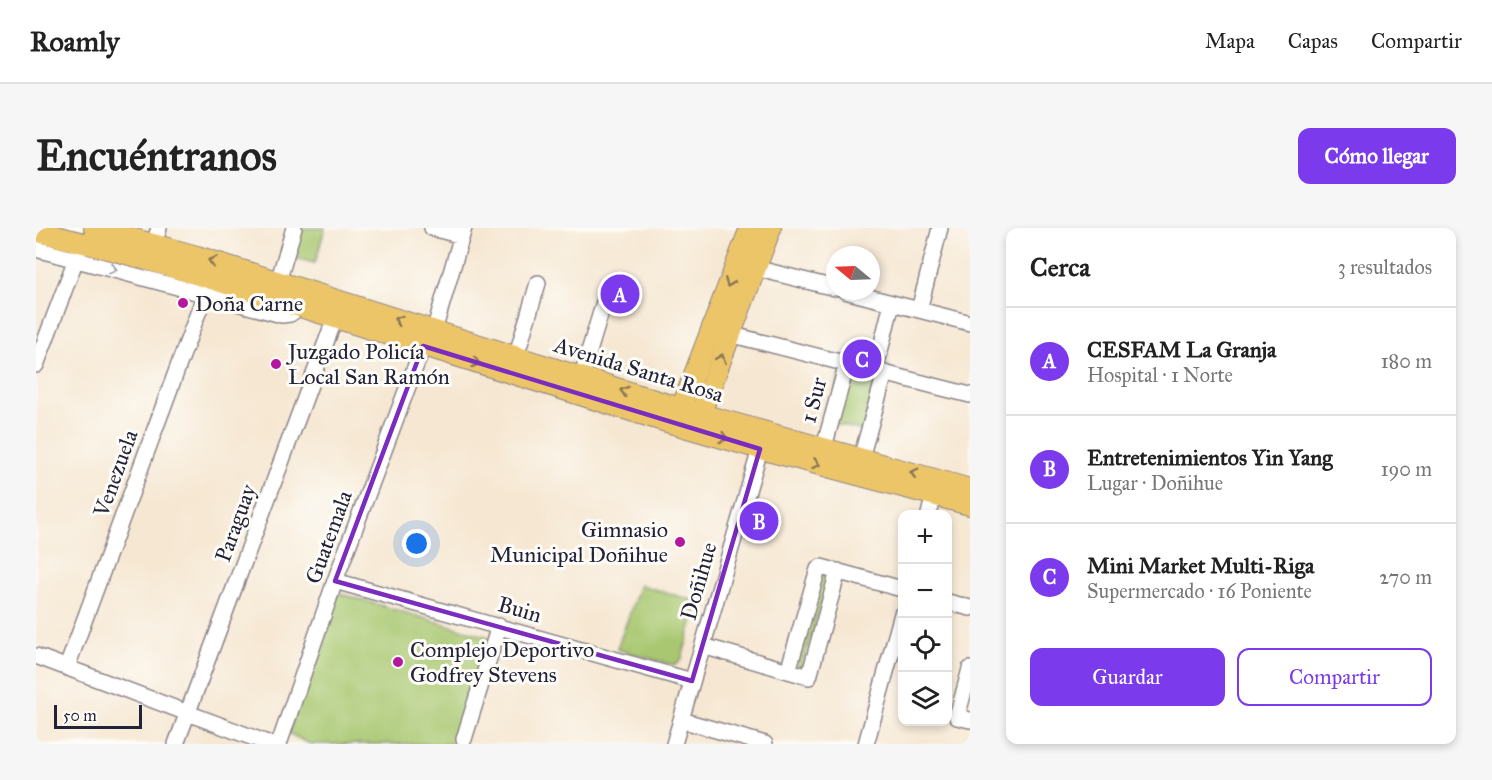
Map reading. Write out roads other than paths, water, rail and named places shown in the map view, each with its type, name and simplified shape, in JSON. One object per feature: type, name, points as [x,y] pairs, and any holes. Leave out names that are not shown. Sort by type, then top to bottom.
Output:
[{"type":"main road","points":[[686,418],[750,228]]},
{"type":"main road","points":[[686,418],[729,334],[771,228]]},
{"type":"main road","name":"Avenida Santa Rosa","points":[[36,231],[88,240],[335,318],[516,357],[581,378],[686,418]]},
{"type":"main road","name":"Avenida Santa Rosa","points":[[88,240],[157,236],[278,282],[297,287],[428,339],[970,505]]},
{"type":"main road","name":"Avenida Santa Rosa","points":[[762,440],[824,447],[970,489]]},
{"type":"street","points":[[278,282],[294,228]]},
{"type":"street","points":[[432,228],[463,232]]},
{"type":"street","points":[[919,310],[940,228]]},
{"type":"street","name":"Guatemala","points":[[279,744],[335,581],[428,339],[463,232]]},
{"type":"street","points":[[36,365],[88,240]]},
{"type":"street","name":"Avenida Santa Rosa","points":[[36,249],[88,240],[205,294],[282,315],[290,314],[300,307]]},
{"type":"street","points":[[755,268],[826,286]]},
{"type":"street","points":[[516,357],[538,283]]},
{"type":"street","points":[[297,287],[301,297],[300,307]]},
{"type":"street","name":"Venezuela","points":[[67,667],[205,294]]},
{"type":"street","points":[[880,300],[970,322]]},
{"type":"street","points":[[581,378],[604,302]]},
{"type":"street","points":[[861,458],[892,303]]},
{"type":"street","name":"Paraguay","points":[[176,744],[335,318]]},
{"type":"street","points":[[729,334],[970,395]]},
{"type":"street","name":"1 Sur","points":[[824,447],[847,364]]},
{"type":"street","name":"Doñihue","points":[[674,744],[762,440]]},
{"type":"street","points":[[930,510],[934,495]]},
{"type":"street","points":[[788,670],[818,568],[898,588]]},
{"type":"street","points":[[703,645],[809,676],[838,572]]},
{"type":"street","name":"Buin","points":[[335,581],[692,681]]},
{"type":"street","points":[[952,603],[970,609]]},
{"type":"street","points":[[866,744],[902,618]]},
{"type":"street","points":[[464,739],[499,626]]},
{"type":"street","points":[[36,656],[270,744]]},
{"type":"street","points":[[964,719],[970,669]]},
{"type":"street","points":[[681,720],[765,744]]},
{"type":"place","name":"CESFAM La Granja","points":[[620,294]]},
{"type":"place","name":"Doña Carne","points":[[183,303]]},
{"type":"place","name":"Mini Market Multi-Riga","points":[[862,359]]},
{"type":"place","name":"Juzgado Policía Local San Ramón","points":[[276,364]]},
{"type":"place","name":"Entretenimientos Yin Yang","points":[[759,521]]},
{"type":"place","name":"Gimnasio Municipal Doñihue","points":[[680,542]]},
{"type":"place","name":"Complejo Deportivo Godfrey Stevens","points":[[398,662]]}]
